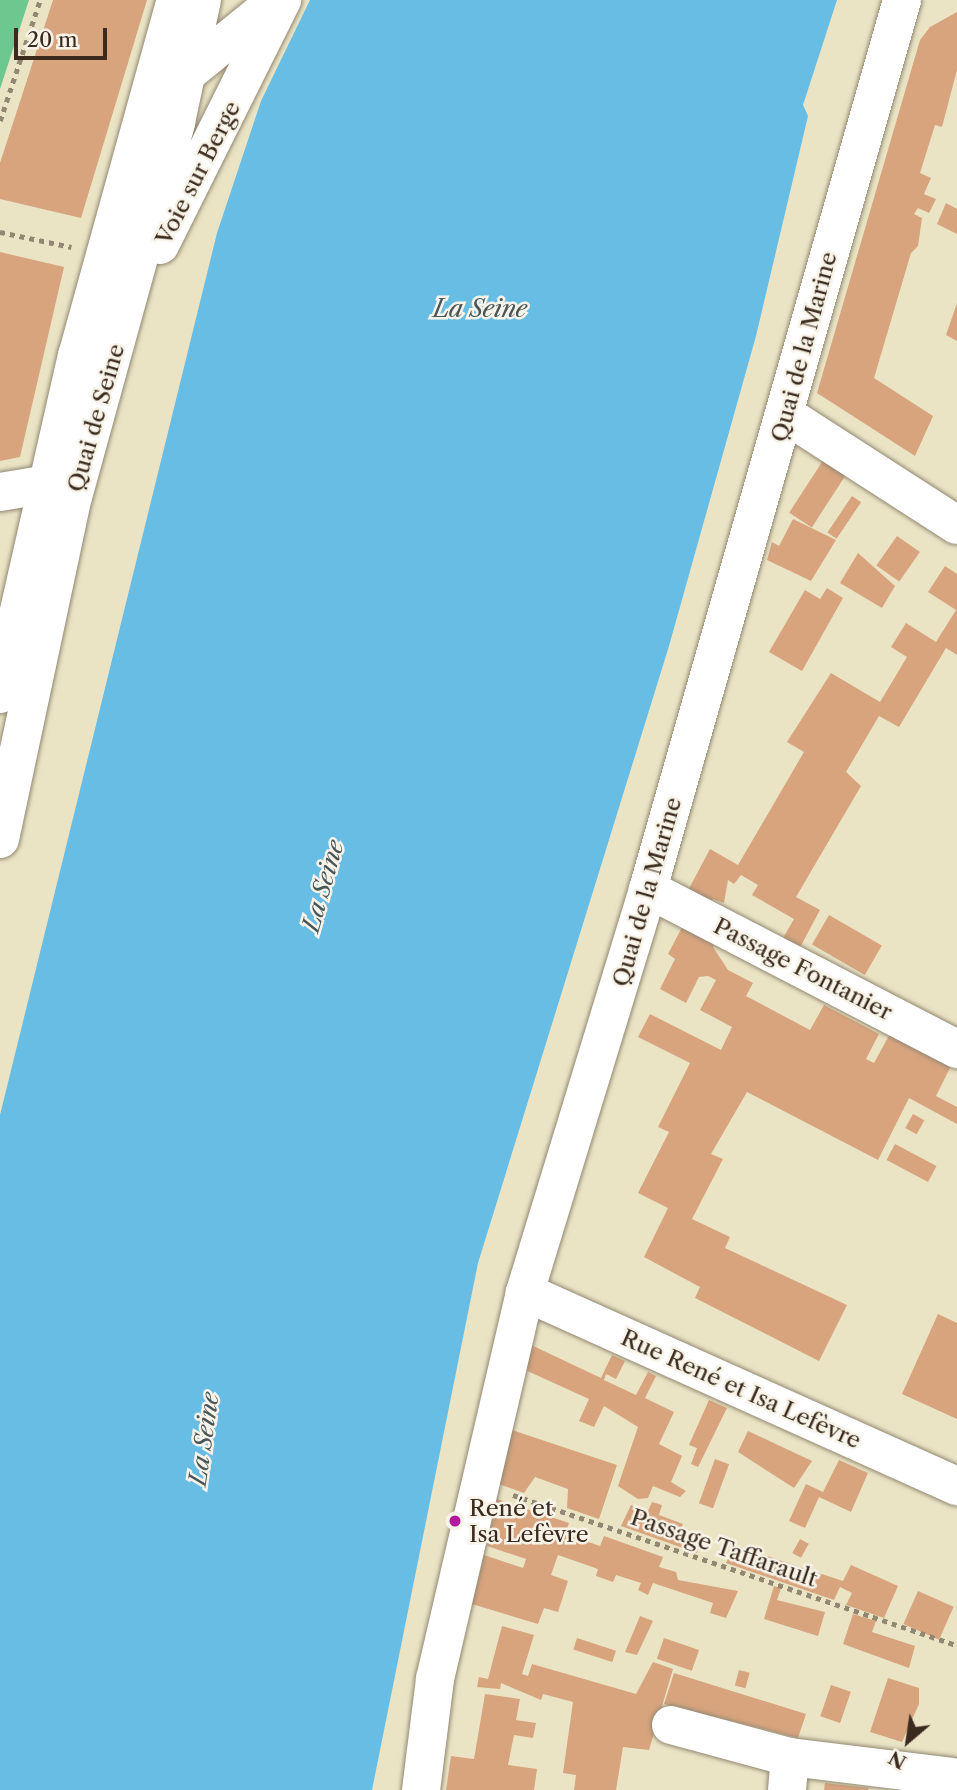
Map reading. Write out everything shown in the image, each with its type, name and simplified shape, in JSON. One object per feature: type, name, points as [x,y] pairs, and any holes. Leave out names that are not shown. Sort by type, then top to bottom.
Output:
[{"type":"street","name":"Quai de Seine","points":[[0,694],[77,356],[137,153],[176,0]]},
{"type":"street","points":[[145,255],[202,0]]},
{"type":"street","points":[[137,153],[189,67],[248,29],[280,0]]},
{"type":"street","name":"Voie sur Berge","points":[[117,346],[145,255],[280,0]]},
{"type":"street","name":"Quai de la Marine","points":[[421,1790],[435,1679],[525,1292],[648,889],[786,415],[902,0]]},
{"type":"street","name":"Quai de Seine","points":[[0,839],[73,497],[117,346]]},
{"type":"street","points":[[786,415],[957,524]]},
{"type":"street","points":[[0,492],[48,484]]},
{"type":"street","name":"Passage Fontanier","points":[[648,889],[957,1049]]},
{"type":"street","name":"Rue René et Isa Lefèvre","points":[[525,1292],[957,1486]]},
{"type":"street","points":[[671,1725],[788,1774],[952,1776]]},
{"type":"path","points":[[0,121],[40,0]]},
{"type":"path","points":[[0,232],[79,248]]},
{"type":"path","name":"Passage Taffarault","points":[[480,1486],[957,1645]]},
{"type":"green space","points":[[0,0],[29,0],[0,89]]},
{"type":"water","name":"La Seine","points":[[310,0],[837,0],[803,105],[808,116],[756,336],[669,646],[478,1263],[372,1790],[0,1790],[0,1115],[217,233],[261,101]]},
{"type":"building","points":[[53,0],[147,0],[81,218],[0,199],[0,163]]},
{"type":"building","points":[[957,12],[957,70],[942,127],[935,125],[920,173],[931,178],[924,194],[936,199],[929,213],[918,208],[914,214],[922,218],[918,246],[911,253],[874,378],[933,416],[915,456],[817,393],[920,40],[930,27]]},
{"type":"building","points":[[946,203],[957,209],[957,234],[937,224]]},
{"type":"building","points":[[0,252],[64,267],[20,457],[0,461]]},
{"type":"building","points":[[957,303],[957,341],[946,335]]},
{"type":"building","points":[[824,459],[847,474],[812,527],[789,513]]},
{"type":"building","points":[[852,496],[861,502],[837,539],[827,532]]},
{"type":"building","points":[[793,519],[836,540],[811,581],[767,560],[772,542],[779,546]]},
{"type":"building","points":[[897,536],[920,552],[899,582],[876,565]]},
{"type":"building","points":[[858,553],[895,586],[882,608],[840,583]]},
{"type":"building","points":[[945,566],[957,574],[957,655],[946,648],[899,727],[879,716],[846,772],[861,786],[796,897],[820,910],[796,955],[779,945],[794,919],[752,895],[758,885],[741,875],[734,884],[728,880],[724,903],[713,899],[707,911],[684,898],[710,849],[738,865],[804,752],[787,742],[831,673],[880,702],[907,657],[891,647],[906,623],[936,642],[956,610],[928,592]]},
{"type":"building","points":[[827,588],[843,598],[802,671],[769,652],[805,590],[820,599]]},
{"type":"building","points":[[829,915],[882,946],[865,975],[812,944]]},
{"type":"building","points":[[688,916],[720,933],[713,947],[728,970],[753,983],[746,996],[810,1030],[824,1005],[879,1034],[866,1059],[874,1063],[891,1032],[952,1064],[936,1096],[957,1107],[957,1124],[909,1098],[878,1160],[747,1092],[711,1154],[723,1159],[692,1219],[730,1237],[725,1248],[847,1305],[819,1361],[695,1298],[700,1287],[644,1257],[668,1208],[638,1193],[669,1132],[658,1127],[690,1063],[638,1037],[650,1014],[721,1050],[732,1027],[700,1010],[716,980],[708,976],[699,977],[686,1003],[660,989],[675,959],[668,954]]},
{"type":"building","points":[[913,1114],[924,1120],[917,1134],[905,1128]]},
{"type":"building","points":[[895,1144],[936,1166],[928,1182],[887,1160]]},
{"type":"building","points":[[938,1314],[957,1323],[957,1419],[902,1394]]},
{"type":"building","points":[[529,1344],[601,1378],[612,1355],[625,1361],[616,1379],[606,1374],[604,1380],[636,1395],[648,1372],[656,1376],[645,1398],[674,1412],[659,1444],[682,1456],[671,1482],[686,1491],[680,1497],[653,1486],[648,1498],[638,1499],[618,1486],[638,1427],[604,1406],[594,1427],[579,1421],[589,1399],[523,1369]]},
{"type":"building","points":[[709,1400],[727,1408],[698,1467],[691,1464],[697,1448],[689,1445]]},
{"type":"building","points":[[509,1429],[617,1465],[599,1519],[567,1508],[568,1489],[535,1477],[524,1493],[496,1483]]},
{"type":"building","points":[[748,1431],[812,1461],[794,1488],[738,1452]]},
{"type":"building","points":[[715,1459],[729,1464],[713,1508],[699,1503]]},
{"type":"building","points":[[839,1460],[868,1473],[851,1512],[819,1497],[805,1528],[789,1521],[806,1484],[823,1492]]},
{"type":"building","points":[[497,1499],[569,1523],[565,1534],[600,1546],[604,1536],[663,1557],[659,1567],[676,1572],[678,1580],[738,1591],[726,1618],[710,1613],[713,1603],[653,1583],[648,1595],[638,1590],[641,1583],[616,1575],[613,1582],[596,1576],[598,1569],[558,1555],[551,1575],[568,1581],[558,1612],[544,1608],[538,1624],[472,1604],[484,1555],[523,1568],[526,1559],[487,1546]]},
{"type":"building","points":[[652,1502],[662,1505],[659,1515],[683,1524],[679,1534],[701,1540],[697,1553],[621,1526],[631,1505],[648,1511]]},
{"type":"building","points":[[800,1539],[809,1544],[801,1558],[792,1553]]},
{"type":"building","points":[[734,1545],[843,1581],[851,1565],[898,1586],[884,1618],[846,1605],[852,1593],[840,1587],[834,1600],[726,1563]]},
{"type":"building","points":[[774,1586],[781,1588],[777,1600],[825,1612],[818,1636],[764,1619]]},
{"type":"building","points":[[918,1591],[954,1607],[939,1640],[903,1624]]},
{"type":"building","points":[[853,1614],[876,1621],[872,1632],[915,1646],[909,1668],[843,1644]]},
{"type":"building","points":[[640,1616],[653,1621],[637,1655],[625,1652]]},
{"type":"building","points":[[502,1626],[534,1635],[522,1674],[528,1676],[532,1664],[636,1694],[653,1662],[673,1669],[649,1750],[623,1747],[616,1790],[574,1790],[576,1775],[563,1773],[573,1702],[543,1694],[541,1700],[501,1683],[500,1689],[477,1687],[479,1677],[488,1679]]},
{"type":"building","points":[[577,1638],[616,1651],[612,1662],[573,1649]]},
{"type":"building","points":[[664,1638],[699,1650],[692,1671],[657,1659]]},
{"type":"building","points":[[739,1670],[750,1673],[745,1688],[735,1685]]},
{"type":"building","points":[[674,1673],[806,1714],[798,1738],[664,1704]]},
{"type":"building","points":[[888,1678],[919,1688],[919,1704],[902,1742],[870,1732]]},
{"type":"building","points":[[831,1685],[851,1692],[840,1723],[820,1716]]},
{"type":"building","points":[[485,1694],[520,1699],[516,1720],[536,1723],[533,1738],[514,1735],[508,1765],[537,1769],[534,1790],[446,1790],[451,1756],[474,1759]]},
{"type":"building","points":[[825,1783],[869,1788],[824,1790]]},
{"type":"place","name":"René et Isa Lefèvre","points":[[455,1521]]}]
